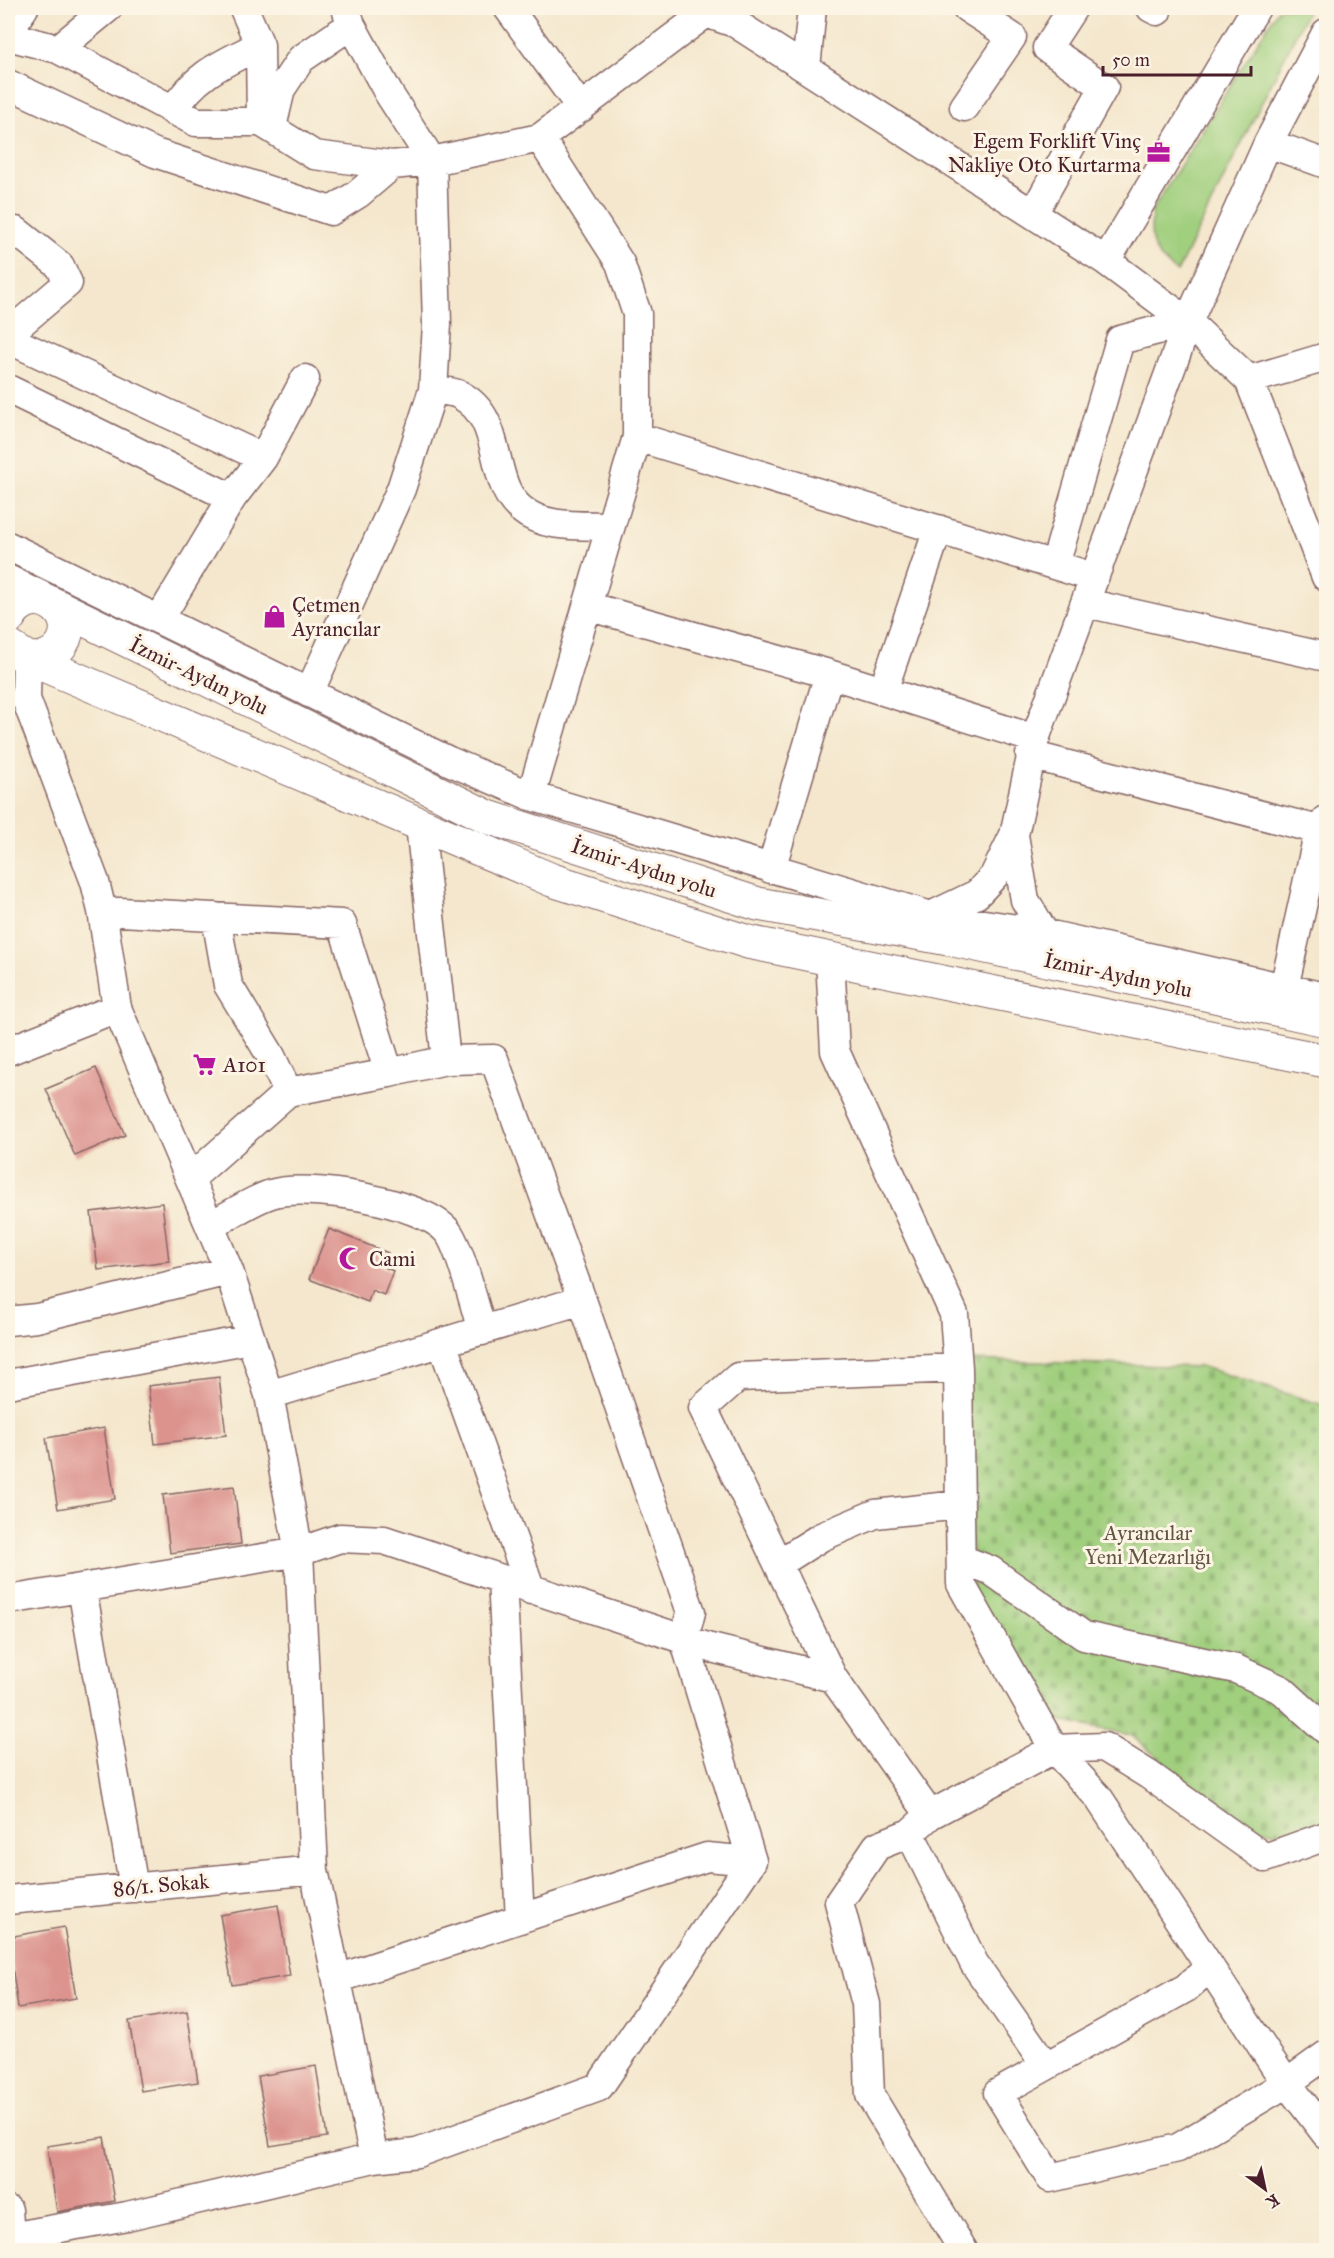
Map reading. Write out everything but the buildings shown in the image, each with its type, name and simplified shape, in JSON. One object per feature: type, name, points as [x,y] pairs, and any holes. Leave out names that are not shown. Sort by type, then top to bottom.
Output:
[{"type":"highway","name":"İzmir-Aydın yolu","points":[[8,582],[488,817],[758,904],[954,940],[1326,1020]]},
{"type":"highway","points":[[8,619],[12,610],[30,600],[49,602],[63,616],[65,636],[62,645],[47,657],[15,649]]},
{"type":"highway","name":"İzmir-Aydın yolu","points":[[15,649],[552,880],[748,942],[1326,1061]]},
{"type":"highway","points":[[886,928],[931,916],[954,940]]},
{"type":"street","points":[[8,31],[24,8]]},
{"type":"street","points":[[58,49],[108,8]]},
{"type":"street","points":[[244,8],[260,45],[266,125]]},
{"type":"street","points":[[508,8],[581,108]]},
{"type":"street","points":[[806,68],[812,8]]},
{"type":"street","points":[[964,107],[1012,37],[967,8]]},
{"type":"street","points":[[1033,214],[1104,87],[1047,48],[1073,8]]},
{"type":"street","points":[[1106,261],[1256,8]]},
{"type":"street","points":[[8,36],[58,49],[196,122],[266,125],[314,155],[392,165],[432,161],[540,138],[706,13],[735,23],[1106,261],[1188,322],[1249,380],[1326,577]]},
{"type":"street","points":[[266,125],[280,88],[301,59],[349,16],[388,94],[432,161],[437,324],[433,390],[401,489],[309,693]]},
{"type":"street","points":[[931,916],[976,894],[994,876],[1014,835],[1033,747],[1188,322],[1268,143],[1326,33]]},
{"type":"street","points":[[173,111],[182,96],[204,74],[260,45]]},
{"type":"street","points":[[8,84],[155,153],[331,211],[358,194],[392,165]]},
{"type":"street","points":[[531,796],[637,437],[637,314],[621,263],[540,138]]},
{"type":"street","points":[[1268,143],[1326,164]]},
{"type":"street","points":[[8,231],[16,231],[60,266],[68,283],[8,334]]},
{"type":"street","points":[[1055,565],[1120,340],[1188,322]]},
{"type":"street","points":[[8,339],[263,459]]},
{"type":"street","points":[[1249,380],[1326,357]]},
{"type":"street","points":[[159,620],[232,498],[263,459],[305,379]]},
{"type":"street","points":[[8,389],[232,498]]},
{"type":"street","points":[[433,390],[460,394],[488,423],[508,496],[522,510],[557,524],[610,526]]},
{"type":"street","points":[[637,437],[1055,565],[1090,590],[1326,657]]},
{"type":"street","points":[[883,691],[938,529]]},
{"type":"street","points":[[8,546],[449,761],[531,796],[931,916],[1045,934],[1316,995],[1326,1001]]},
{"type":"street","points":[[587,606],[883,691],[1033,747],[1323,825],[1284,988]]},
{"type":"street","points":[[15,649],[26,699],[95,882],[102,911],[117,1008],[229,1270],[269,1395],[298,1552],[314,1870],[374,2158]]},
{"type":"street","points":[[771,869],[829,674]]},
{"type":"street","points":[[420,825],[446,1060]]},
{"type":"street","points":[[1014,835],[1025,900],[1045,934]]},
{"type":"street","points":[[102,911],[342,924],[389,1073]]},
{"type":"street","points":[[216,917],[228,985],[271,1056],[288,1092]]},
{"type":"street","points":[[830,959],[835,1051],[954,1314],[958,1368],[961,1584],[1054,1749],[1098,1797],[1287,2082],[1326,2134]]},
{"type":"street","points":[[8,1051],[117,1008]]},
{"type":"street","points":[[190,1179],[288,1092],[446,1060],[494,1059],[582,1300],[690,1612],[684,1639],[752,1861]]},
{"type":"street","points":[[210,1226],[273,1193],[337,1191],[415,1210],[448,1231],[482,1331]]},
{"type":"street","points":[[8,1321],[37,1318],[229,1270]]},
{"type":"street","points":[[269,1395],[582,1300]]},
{"type":"street","points":[[8,1384],[251,1340]]},
{"type":"street","points":[[442,1343],[531,1590]]},
{"type":"street","points":[[958,1368],[738,1377],[703,1408],[833,1678],[920,1824],[974,1963],[1045,2065]]},
{"type":"street","points":[[778,1564],[821,1537],[875,1514],[959,1505]]},
{"type":"street","points":[[8,1600],[298,1552],[340,1538],[384,1540],[684,1639],[833,1678]]},
{"type":"street","points":[[961,1559],[990,1570],[1084,1636],[1236,1669],[1282,1690],[1326,1730]]},
{"type":"street","points":[[502,1580],[520,1919]]},
{"type":"street","points":[[82,1588],[134,1888]]},
{"type":"street","points":[[963,2250],[870,2095],[866,2004],[839,1902],[877,1846],[1054,1749],[1104,1747],[1149,1775],[1265,1858],[1326,1836]]},
{"type":"street","points":[[337,1979],[707,1857],[752,1861]]},
{"type":"street","points":[[8,2210],[10,2237],[127,2216],[374,2158],[417,2153],[599,2088],[752,1861]]},
{"type":"street","name":"86/1. Sokak","points":[[8,1900],[314,1870]]},
{"type":"street","points":[[1210,1967],[1186,1988],[998,2093],[1050,2178],[1178,2148],[1287,2082],[1326,2055]]},
{"type":"green space","points":[[1279,8],[1309,8],[1177,272],[1161,259],[1154,246],[1151,231],[1152,211]]},
{"type":"green space","name":"Ayrancılar Yeni Mezarlığı","points":[[967,1360],[1203,1367],[1326,1406],[1326,1826],[1289,1836],[1230,1819],[1131,1735],[1052,1719],[973,1593]]},
{"type":"place","name":"Egem Forklift Vinç Nakliye Oto Kurtarma","points":[[1159,153]]},
{"type":"place","name":"Çetmen Ayrancılar","points":[[274,617]]},
{"type":"place","name":"A101","points":[[205,1065]]},
{"type":"place","name":"Cami","points":[[351,1259]]}]
